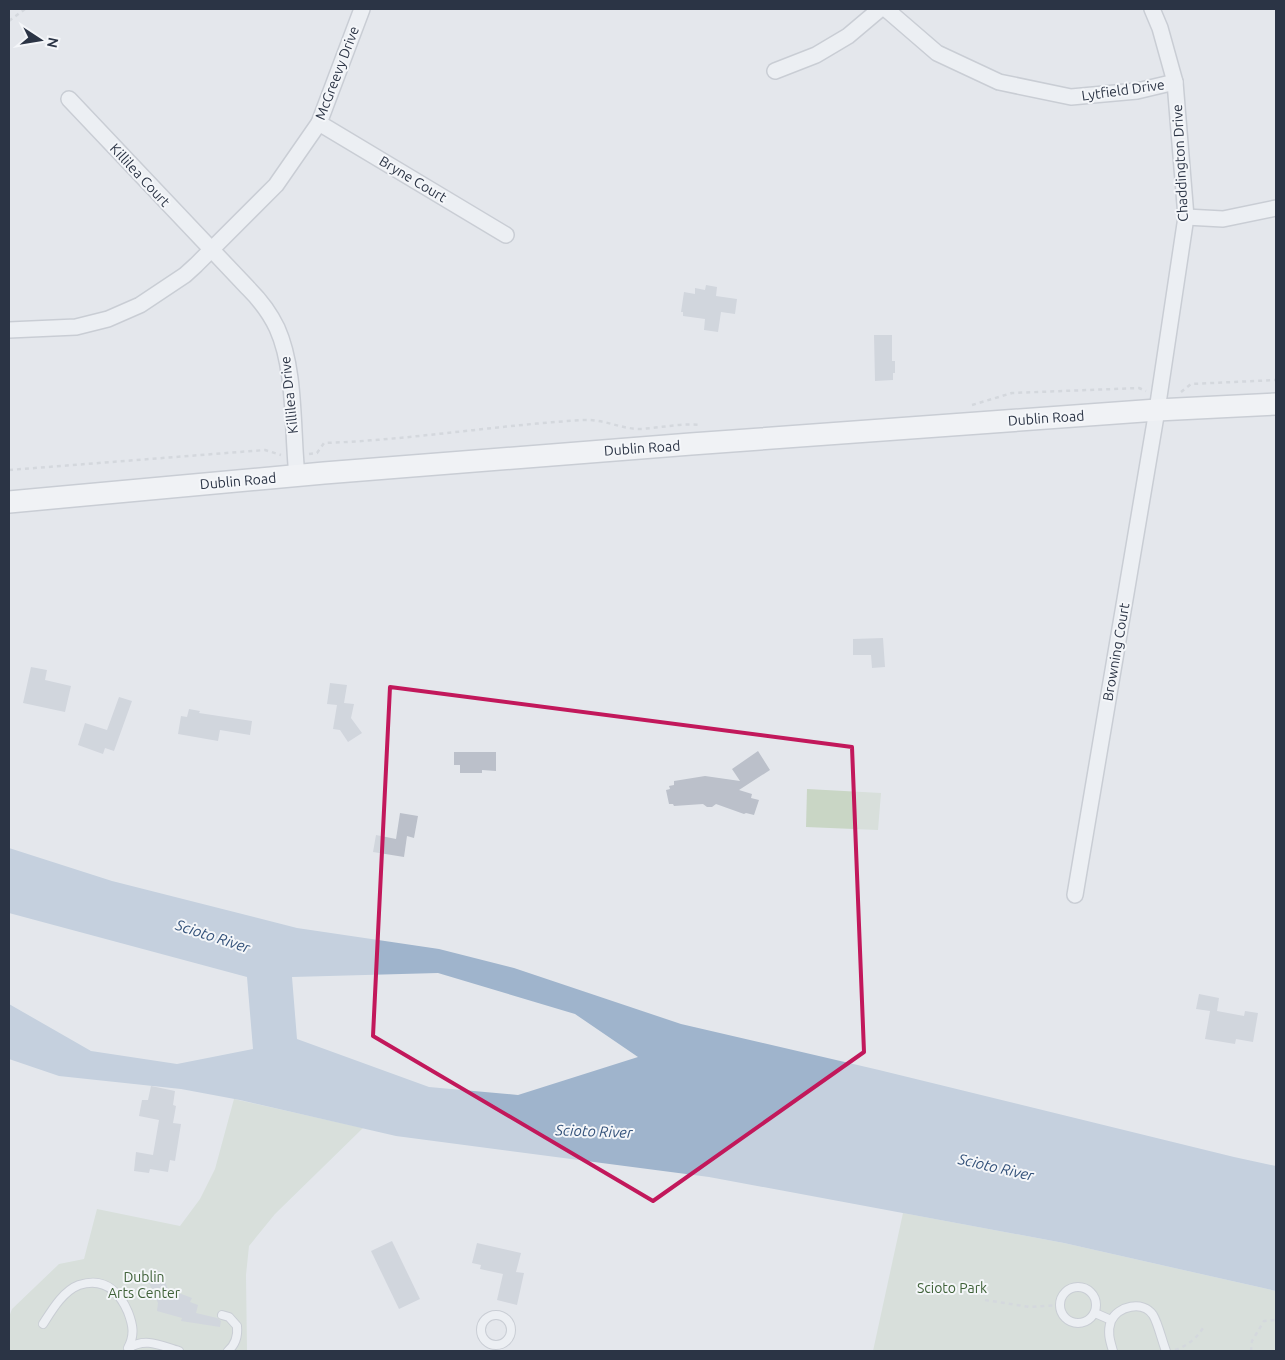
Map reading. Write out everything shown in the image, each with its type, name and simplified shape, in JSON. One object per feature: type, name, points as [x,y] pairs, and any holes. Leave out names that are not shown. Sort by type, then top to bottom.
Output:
[{"type":"main road","name":"Dublin Road","points":[[9,502],[1158,402],[1276,404]]},
{"type":"street","name":"McGreevy Drive","points":[[9,330],[76,327],[108,319],[140,305],[185,275],[212,251],[276,185],[319,123],[362,9]]},
{"type":"street","points":[[775,71],[816,55],[848,36],[880,9]]},
{"type":"street","name":"Lytfield Drive","points":[[886,9],[937,53],[998,82],[1071,97],[1137,90],[1175,82]]},
{"type":"street","name":"Chaddington Drive","points":[[1152,9],[1160,28],[1175,82],[1186,217],[1158,402]]},
{"type":"street","name":"Killilea Court","points":[[69,99],[212,251]]},
{"type":"street","name":"Bryne Court","points":[[319,123],[506,235]]},
{"type":"street","points":[[1186,217],[1223,219],[1276,208]]},
{"type":"street","name":"Killilea Drive","points":[[212,251],[259,300],[268,312],[280,335],[287,359],[297,476]]},
{"type":"street","name":"Browning Court","points":[[1075,895],[1158,402]]},
{"type":"lane","points":[[43,1324],[53,1308],[71,1290],[79,1285],[104,1285],[114,1290],[121,1297],[132,1323],[134,1329],[132,1341],[127,1350]]},
{"type":"lane","points":[[1080,1287],[1091,1292],[1094,1296],[1096,1302],[1095,1313],[1086,1321],[1074,1323],[1064,1316],[1060,1304],[1069,1289],[1080,1287]]},
{"type":"lane","points":[[1113,1351],[1109,1338],[1112,1320],[1121,1310],[1135,1306],[1145,1308],[1153,1315],[1166,1351]]},
{"type":"lane","points":[[1095,1313],[1112,1320]]},
{"type":"lane","points":[[222,1315],[229,1318],[237,1326],[237,1339],[228,1351]]},
{"type":"lane","points":[[501,1316],[511,1326],[510,1336],[503,1344],[492,1348],[484,1340],[481,1331],[482,1326],[487,1318],[501,1316]]},
{"type":"lane","points":[[127,1350],[140,1342],[146,1342],[179,1351]]},
{"type":"path","points":[[9,21],[25,9]]},
{"type":"path","points":[[967,407],[1012,393],[1139,388],[1158,402],[1180,393],[1191,384],[1276,380]]},
{"type":"path","points":[[9,470],[265,450],[277,455],[316,453],[324,443],[375,441],[585,420],[604,421],[639,429],[683,424],[703,425]]},
{"type":"path","points":[[984,1300],[1030,1307],[1060,1304]]},
{"type":"path","points":[[1251,1351],[1252,1341],[1264,1321],[1276,1320]]},
{"type":"path","points":[[1171,1351],[1182,1348],[1197,1338],[1203,1328]]},
{"type":"highlighted area","points":[[390,687],[852,747],[864,1052],[653,1201],[373,1036]]},
{"type":"green space","points":[[807,789],[881,793],[878,830],[806,827]]},
{"type":"green space","name":"Dublin Arts Center","points":[[234,1099],[363,1128],[275,1214],[249,1246],[246,1275],[247,1351],[9,1351],[9,1317],[12,1309],[59,1264],[84,1259],[97,1209],[180,1226],[200,1199],[215,1169]]},
{"type":"green space","name":"Scioto Park","points":[[903,1213],[1064,1243],[1276,1291],[1276,1351],[873,1351]]},
{"type":"water","name":"Scioto River","points":[[9,848],[112,881],[297,928],[439,949],[514,968],[681,1024],[1276,1166],[1276,1291],[1064,1243],[709,1177],[396,1136],[240,1100],[181,1089],[59,1076],[9,1059],[9,1004],[91,1051],[177,1064],[253,1049],[247,977],[9,913]],"holes":[[[438,973],[575,1014],[638,1057],[518,1095],[429,1087],[297,1039],[292,977]]]},
{"type":"building","points":[[706,285],[717,287],[716,296],[737,299],[735,314],[721,312],[718,332],[704,330],[705,319],[683,316],[683,312],[681,312],[684,292],[695,294],[695,288],[705,290]]},
{"type":"building","points":[[874,335],[892,335],[892,361],[895,361],[893,380],[875,381]]},
{"type":"building","points":[[883,638],[885,667],[872,668],[871,655],[853,655],[853,639]]},
{"type":"building","points":[[31,667],[47,670],[45,680],[71,686],[65,712],[23,703]]},
{"type":"building","points":[[330,683],[347,685],[344,703],[354,704],[351,718],[362,733],[348,742],[340,730],[333,729],[337,705],[327,704]]},
{"type":"building","points":[[119,697],[132,701],[114,751],[105,748],[103,754],[78,745],[85,723],[107,730]]},
{"type":"building","points":[[189,709],[200,711],[199,713],[252,721],[250,735],[220,730],[218,741],[178,734],[181,716],[187,717]]},
{"type":"building","points":[[758,751],[770,770],[739,790],[752,794],[751,798],[759,800],[754,815],[744,814],[716,804],[712,807],[707,807],[703,804],[674,806],[669,804],[666,790],[670,789],[669,786],[674,785],[674,781],[705,776],[740,781],[732,769]]},
{"type":"building","points":[[454,752],[496,752],[496,771],[482,770],[482,773],[460,773],[460,765],[454,765]]},
{"type":"building","points":[[400,813],[418,816],[414,838],[407,836],[404,857],[373,852],[376,835],[396,839]]},
{"type":"building","points":[[1199,994],[1219,998],[1217,1011],[1244,1016],[1245,1011],[1258,1013],[1253,1042],[1236,1039],[1235,1044],[1205,1039],[1210,1011],[1196,1009]]},
{"type":"building","points":[[151,1086],[175,1091],[173,1105],[176,1106],[173,1123],[181,1124],[175,1161],[170,1160],[168,1172],[150,1169],[149,1173],[134,1171],[136,1152],[153,1155],[159,1120],[139,1116],[142,1100],[148,1100]]},
{"type":"building","points":[[392,1241],[420,1299],[399,1309],[371,1251]]},
{"type":"building","points":[[477,1243],[521,1253],[516,1272],[524,1273],[517,1305],[497,1300],[503,1274],[480,1269],[481,1265],[472,1263]]},
{"type":"building","points":[[160,1271],[168,1289],[192,1298],[190,1302],[198,1305],[196,1313],[217,1318],[221,1321],[220,1327],[181,1321],[182,1318],[157,1311],[158,1303],[146,1276]]}]
